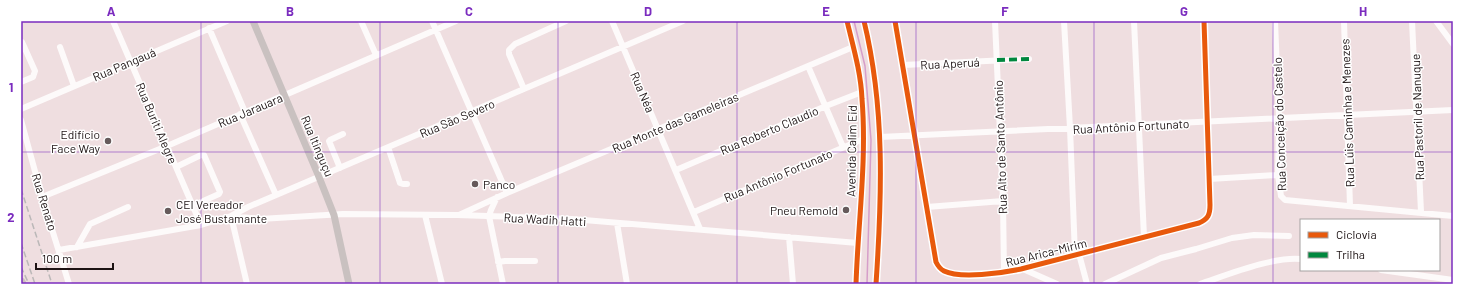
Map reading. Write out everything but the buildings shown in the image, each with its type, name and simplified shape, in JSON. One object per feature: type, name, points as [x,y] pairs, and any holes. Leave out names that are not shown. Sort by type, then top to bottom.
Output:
[{"type":"main road","name":"Rua Itinguçu","points":[[253,21],[334,215],[350,284]]},
{"type":"main road","name":"Avenida Calim Eid","points":[[847,21],[862,92],[863,139],[856,284]]},
{"type":"main road","points":[[864,21],[876,87],[880,137],[880,235],[876,284]]},
{"type":"street","name":"Rua Buriti Alegre","points":[[113,21],[201,225]]},
{"type":"street","name":"Rua Pangauá","points":[[21,109],[227,21]]},
{"type":"street","points":[[361,21],[376,56]]},
{"type":"street","points":[[432,21],[507,193]]},
{"type":"street","name":"Rua Jarauara","points":[[42,197],[167,146],[456,21]]},
{"type":"street","points":[[548,21],[551,28]]},
{"type":"street","points":[[524,89],[509,54],[509,50],[515,44],[566,21]]},
{"type":"street","name":"Rua Néa","points":[[612,21],[659,129],[700,229]]},
{"type":"street","name":"Rua São Severo","points":[[231,216],[248,207],[683,21]]},
{"type":"street","name":"Rua Arica-Mirim","points":[[895,21],[936,262],[941,269],[950,273],[963,274],[1004,273],[1023,269],[1199,223],[1207,219],[1210,213],[1204,21]]},
{"type":"street","name":"Rua Alto de Santo Antônio","points":[[995,21],[1003,201],[1004,273]]},
{"type":"street","points":[[1064,21],[1077,255],[1087,284]]},
{"type":"street","points":[[1134,21],[1144,237]]},
{"type":"street","name":"Rua Conceição do Castelo","points":[[1276,21],[1279,118],[1278,175],[1281,196],[1285,200],[1453,216]]},
{"type":"street","name":"Rua Lúis Caminha e Menezes","points":[[1344,21],[1350,206]]},
{"type":"street","name":"Rua Pastoril de Nanuque","points":[[1412,21],[1421,212]]},
{"type":"street","points":[[1436,21],[1453,44]]},
{"type":"street","points":[[209,28],[276,195]]},
{"type":"street","points":[[21,82],[33,77],[35,71],[22,42]]},
{"type":"street","points":[[60,47],[74,86]]},
{"type":"street","name":"Rua Monte das Gameleiras","points":[[457,215],[853,47]]},
{"type":"street","name":"Rua Aperuá","points":[[902,65],[1029,59]]},
{"type":"street","points":[[808,66],[844,147]]},
{"type":"street","name":"Rua Roberto Claudio","points":[[676,170],[862,92]]},
{"type":"street","name":"Rua Antônio Fortunato","points":[[880,137],[1453,110]]},
{"type":"street","name":"Rua Renato","points":[[21,120],[42,197],[69,284]]},
{"type":"street","points":[[340,168],[329,141],[343,134]]},
{"type":"street","name":"Rua Antônio Fortunato","points":[[694,212],[863,139]]},
{"type":"street","points":[[388,147],[400,183],[407,184]]},
{"type":"street","points":[[176,167],[204,155],[220,193],[192,206]]},
{"type":"street","points":[[1209,178],[1278,175]]},
{"type":"street","points":[[497,197],[490,216],[503,284]]},
{"type":"street","points":[[926,207],[1003,201]]},
{"type":"street","points":[[77,247],[90,224],[128,207]]},
{"type":"street","name":"Rua Wadih Hatti","points":[[231,216],[260,219],[343,214],[490,216],[617,222],[858,243]]},
{"type":"street","points":[[425,215],[442,284]]},
{"type":"street","points":[[59,250],[201,225],[231,216],[247,284]]},
{"type":"street","points":[[617,222],[627,284]]},
{"type":"street","points":[[1105,284],[1161,258],[1232,238],[1254,235],[1289,236]]},
{"type":"street","points":[[789,237],[793,284]]},
{"type":"street","points":[[1200,284],[1245,269],[1284,259],[1300,259]]},
{"type":"street","points":[[498,262],[505,260],[535,261]]},
{"type":"street","points":[[1023,269],[1057,284]]},
{"type":"street","points":[[1388,271],[1453,280]]},
{"type":"waterway","points":[[854,21],[865,66],[871,140],[867,284]]},
{"type":"railway","points":[[21,189],[52,284]]},
{"type":"railway","points":[[21,243],[35,284]]},
{"type":"railway","points":[[21,267],[29,284]]},
{"type":"marked path","points":[[997,60],[1029,59]]},
{"type":"cycle path","points":[[847,21],[860,79],[863,122],[863,168],[856,284]]},
{"type":"cycle path","points":[[864,21],[876,86],[879,119],[880,218],[876,284]]},
{"type":"cycle path","points":[[895,21],[936,262],[944,271],[960,275],[993,274],[1021,269],[1199,223],[1205,220],[1209,214],[1210,205],[1204,21]]},
{"type":"place","name":"Edifício Face Way","points":[[108,141]]},
{"type":"place","name":"Panco","points":[[475,184]]},
{"type":"place","name":"Pneu Remold","points":[[846,210]]},
{"type":"place","name":"CEI Vereador José Bustamante","points":[[168,211]]}]
